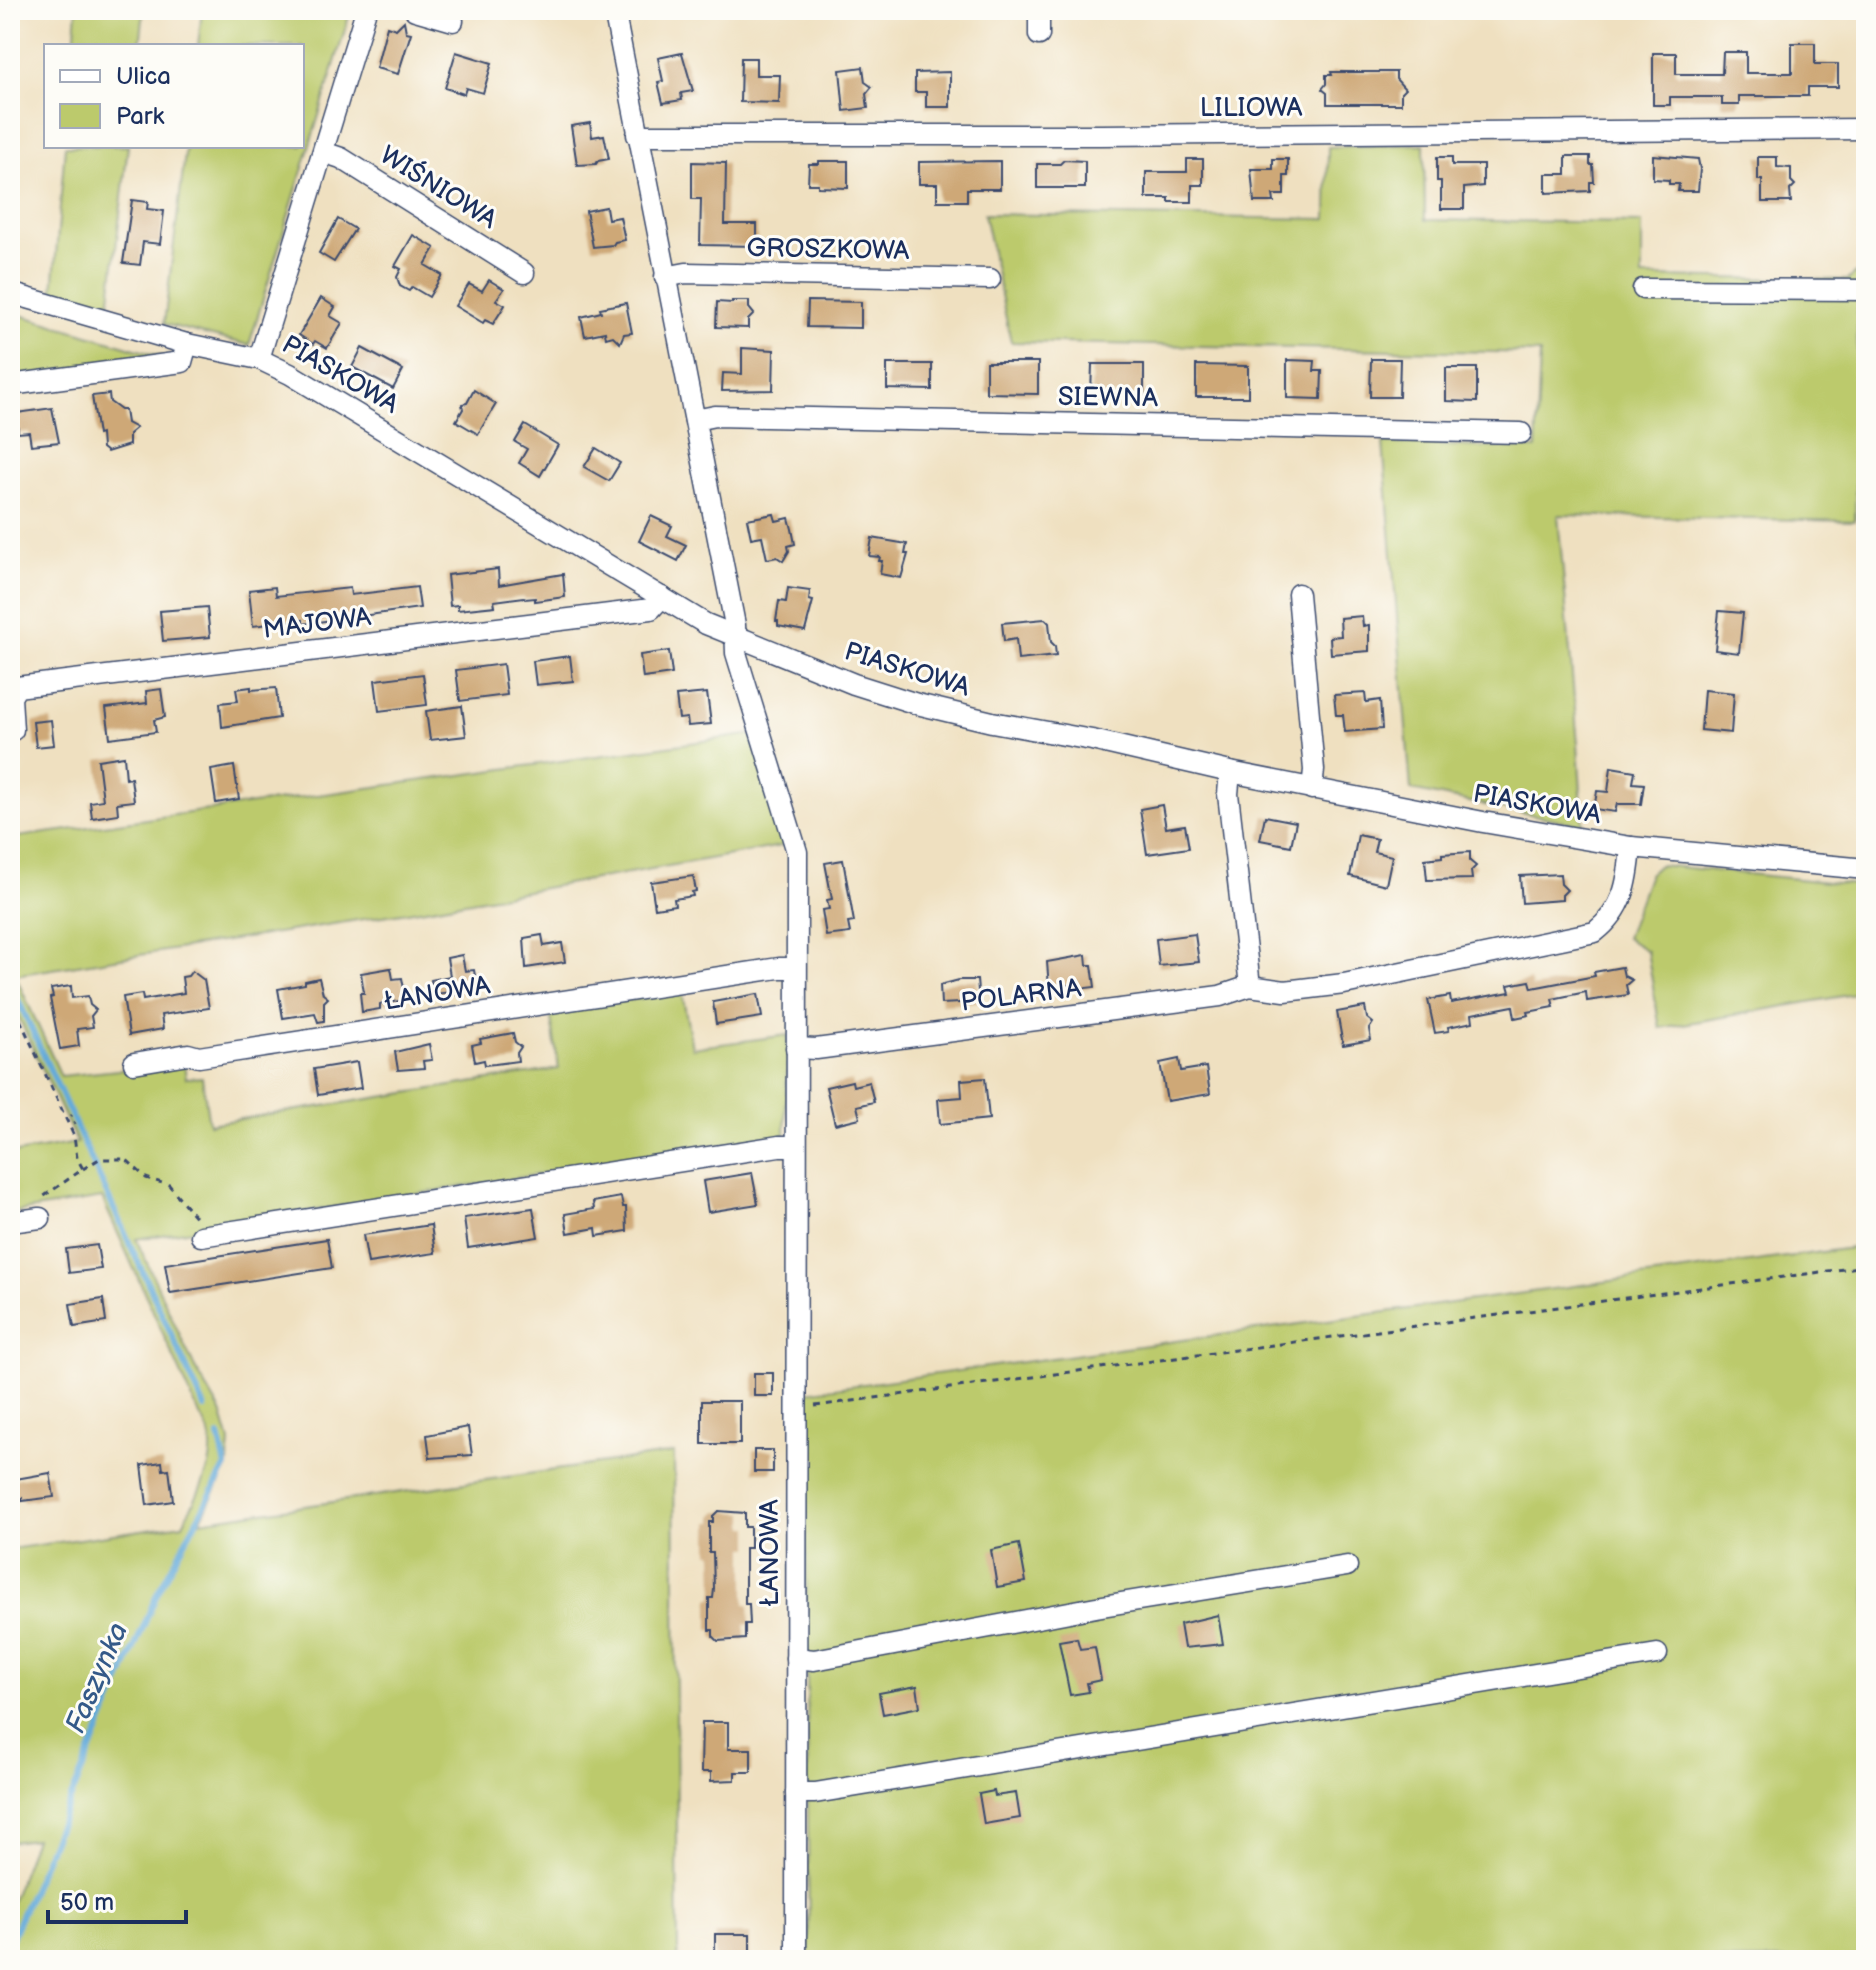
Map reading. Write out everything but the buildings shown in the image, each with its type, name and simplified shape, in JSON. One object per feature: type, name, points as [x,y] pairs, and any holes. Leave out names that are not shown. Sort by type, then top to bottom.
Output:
[{"type":"street","points":[[259,359],[366,10]]},
{"type":"street","points":[[415,10],[453,21]]},
{"type":"street","points":[[614,10],[736,638]]},
{"type":"street","points":[[1039,10],[1039,35]]},
{"type":"street","name":"LILIOWA","points":[[637,135],[1086,136],[1866,129]]},
{"type":"street","name":"WIŚNIOWA","points":[[323,152],[341,158],[524,273]]},
{"type":"street","name":"GROSZKOWA","points":[[665,277],[686,273],[990,279]]},
{"type":"street","points":[[1643,289],[1866,290]]},
{"type":"street","name":"PIASKOWA","points":[[10,293],[187,344],[259,359],[290,374],[662,597],[736,638],[854,684],[917,704],[1230,772],[1483,822],[1631,847],[1866,869]]},
{"type":"street","points":[[10,385],[182,362],[187,344]]},
{"type":"street","name":"SIEWNA","points":[[695,420],[730,417],[1521,433]]},
{"type":"street","points":[[1298,594],[1314,770],[1312,789]]},
{"type":"street","name":"MAJOWA","points":[[13,730],[11,697],[17,687],[651,609],[662,597]]},
{"type":"street","name":"ŁANOWA","points":[[736,638],[736,653],[797,852],[796,1960]]},
{"type":"street","points":[[1230,772],[1228,794],[1250,986]]},
{"type":"street","name":"POLARNA","points":[[796,1048],[816,1049],[1220,996],[1250,986],[1285,991],[1344,984],[1595,932],[1611,920],[1623,897],[1631,847]]},
{"type":"street","name":"ŁANOWA","points":[[134,1063],[188,1054],[199,1057],[779,968],[796,968]]},
{"type":"street","points":[[207,1235],[795,1146]]},
{"type":"street","points":[[10,1222],[40,1208]]},
{"type":"street","points":[[796,1658],[814,1660],[1096,1607],[1347,1566]]},
{"type":"street","points":[[796,1793],[815,1793],[1657,1654]]},
{"type":"path","points":[[10,998],[74,1136],[77,1158],[83,1169]]},
{"type":"path","points":[[40,1208],[87,1165],[99,1159],[126,1159],[146,1178],[169,1185],[207,1235]]},
{"type":"path","points":[[796,1404],[829,1404],[1866,1266]]},
{"type":"green space","points":[[77,10],[144,10],[140,44],[74,44]]},
{"type":"green space","points":[[202,10],[351,10],[249,345],[164,324],[186,148],[304,148],[304,44],[198,44]]},
{"type":"green space","points":[[1424,144],[1425,220],[1642,223],[1642,277],[1848,280],[1858,271],[1855,521],[1558,515],[1583,825],[1411,790],[1383,443],[1536,449],[1540,353],[1011,342],[984,214],[1327,219],[1328,147]]},
{"type":"green space","points":[[65,148],[128,148],[109,307],[53,292]]},
{"type":"green space","points":[[10,312],[166,358],[10,378]]},
{"type":"green space","points":[[754,734],[787,845],[420,910],[15,975],[61,1076],[184,1063],[186,1078],[202,1077],[209,1124],[559,1069],[550,1012],[682,992],[692,1048],[788,1035],[785,1135],[136,1239],[194,1366],[221,1412],[230,1442],[228,1466],[200,1521],[674,1453],[678,1960],[10,1960],[10,1906],[35,1839],[10,1842],[10,1549],[183,1524],[208,1470],[211,1443],[208,1430],[102,1198],[10,1213],[10,1154],[77,1143],[14,1007],[10,1007],[10,838]]},
{"type":"green space","points":[[1659,865],[1866,886],[1866,992],[1660,1028],[1647,951],[1626,938],[1649,874]]},
{"type":"green space","points":[[1866,1246],[1866,1960],[809,1960],[805,1392]]},
{"type":"waterway","name":"Faszynka","points":[[10,982],[205,1408]]},
{"type":"waterway","name":"Faszynka","points":[[10,1942],[157,1594],[226,1466],[219,1436]]}]
